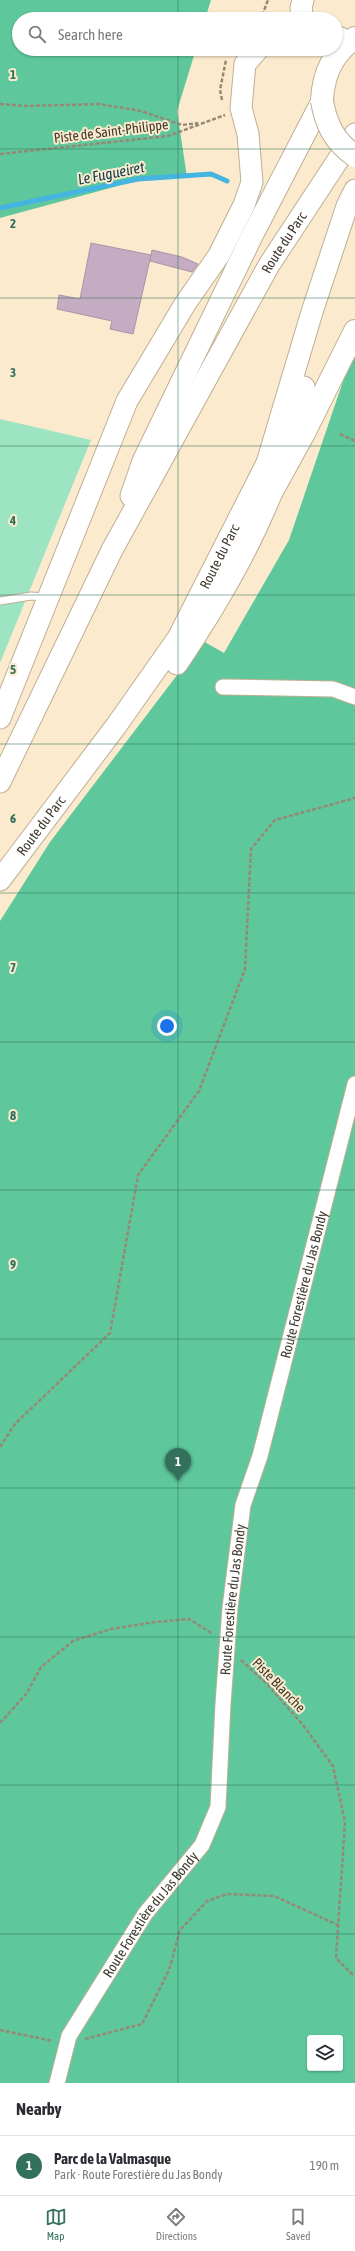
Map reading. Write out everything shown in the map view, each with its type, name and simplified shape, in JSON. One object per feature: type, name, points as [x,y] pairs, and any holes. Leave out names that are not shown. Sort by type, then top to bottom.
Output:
[{"type":"main road","points":[[302,12],[301,8],[303,0]]},
{"type":"main road","points":[[0,718],[127,401],[185,304],[219,255],[244,205],[252,182],[248,134],[241,108],[245,64],[252,56]]},
{"type":"main road","points":[[328,56],[322,88],[324,114],[336,139],[355,156]]},
{"type":"main road","points":[[112,550],[143,461],[252,236],[322,101]]},
{"type":"main road","name":"Route du Parc","points":[[0,782],[112,550],[269,265],[355,134]]},
{"type":"main road","name":"Route du Parc","points":[[0,880],[116,726],[178,638],[267,463],[312,312],[347,206],[355,190]]},
{"type":"main road","points":[[270,495],[283,459],[328,307],[355,224]]},
{"type":"main road","points":[[93,755],[120,734],[164,683],[205,623],[242,556],[270,495],[304,433],[355,331]]},
{"type":"street","points":[[224,687],[333,689],[355,697]]},
{"type":"street","name":"Route Forestière du Jas Bondy","points":[[57,2083],[69,2036],[145,1914],[202,1845],[218,1807],[222,1704],[228,1648],[230,1608],[243,1505],[260,1456],[355,1084]]},
{"type":"lane","points":[[0,601],[31,596],[49,597]]},
{"type":"path","points":[[263,12],[268,0]]},
{"type":"path","name":"Piste de Saint-Philippe","points":[[0,104],[26,106],[99,104],[141,111],[182,125],[200,123],[221,116],[168,136],[0,154]]},
{"type":"path","points":[[340,434],[355,440]]},
{"type":"path","points":[[0,1446],[15,1424],[110,1332],[138,1175],[199,1091],[245,969],[251,849],[276,820],[355,798]]},
{"type":"path","name":"Piste Blanche","points":[[0,1723],[26,1693],[41,1667],[73,1642],[111,1629],[155,1622],[189,1619],[214,1634],[268,1685],[303,1725],[333,1766],[345,1822],[336,1958],[352,1974],[355,1974]]},
{"type":"path","points":[[0,2030],[67,2044],[142,2024],[169,1970],[180,1930],[207,1901],[227,1894],[274,1896],[338,1925]]},
{"type":"green space","points":[[0,0],[211,0],[207,12],[12,12],[12,56],[194,56],[177,111],[187,177],[136,181],[0,218]]},
{"type":"green space","points":[[355,346],[355,2083],[0,2083],[0,921],[50,842],[203,641],[224,653],[289,540]]},
{"type":"green space","points":[[0,419],[91,440],[0,663]]},
{"type":"building","points":[[91,243],[151,255],[133,334],[110,329],[112,321],[57,309],[59,295],[80,299]]},
{"type":"building","points":[[152,250],[182,257],[198,264],[192,272],[150,261]]},
{"type":"waterway","name":"Le Fugueiret","points":[[0,208],[138,179],[211,174],[227,181]]},
{"type":"place","name":"Parc de la Valmasque","points":[[178,1481]]}]
